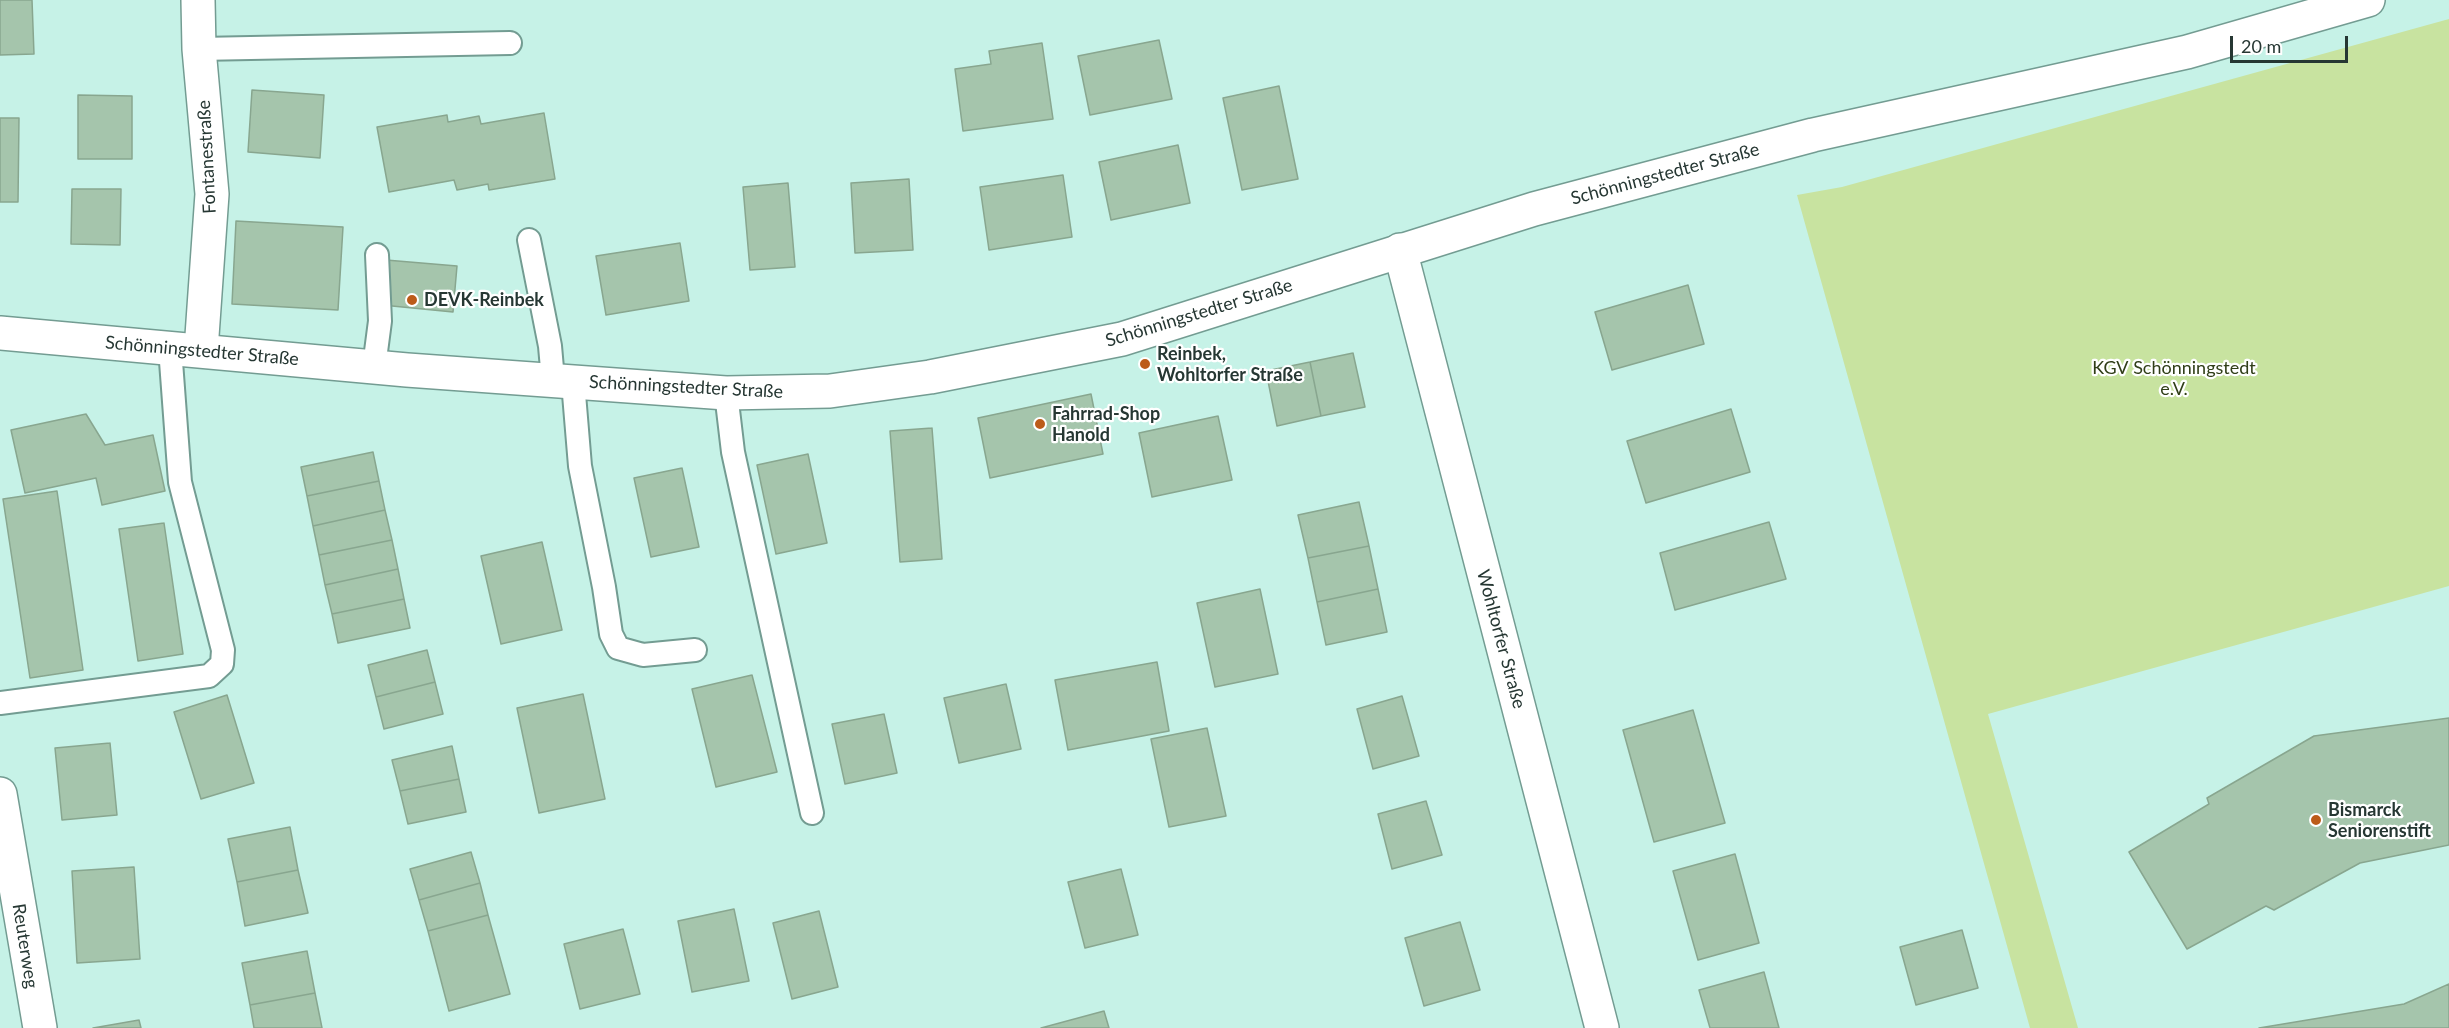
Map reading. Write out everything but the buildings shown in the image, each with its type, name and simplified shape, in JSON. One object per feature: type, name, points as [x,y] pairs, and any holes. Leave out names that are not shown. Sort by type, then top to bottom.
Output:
[{"type":"main road","name":"Fontanestraße","points":[[185,349],[213,194],[199,48],[198,0]]},
{"type":"main road","name":"Schönningstedter Straße","points":[[0,333],[374,367],[726,393],[830,390],[930,377],[1122,339],[1534,209],[1813,135],[2187,52],[2368,0]]},
{"type":"main road","name":"Wohltorfer Straße","points":[[1400,250],[1602,1028]]},
{"type":"main road","name":"Reuterweg","points":[[0,794],[40,1028]]},
{"type":"lane","points":[[199,48],[510,43]]},
{"type":"lane","points":[[529,240],[550,346],[563,381],[604,587],[611,634],[618,648],[643,655],[695,650]]},
{"type":"lane","points":[[374,367],[380,321],[377,255]]},
{"type":"lane","points":[[0,703],[209,676],[222,664],[223,650],[180,482],[185,349]]},
{"type":"lane","points":[[726,393],[733,452],[812,813]]},
{"type":"green space","name":"KGV Schönningstedt e.V.","points":[[2449,19],[2449,586],[1988,714],[2078,1028],[2030,1028],[1797,195],[1842,187]]},
{"type":"place","name":"DEVK-Reinbek","points":[[412,300]]},
{"type":"place","name":"Reinbek, Wohltorfer Straße","points":[[1145,364]]},
{"type":"place","name":"Fahrrad-Shop Hanold","points":[[1040,424]]},
{"type":"place","name":"Bismarck Seniorenstift","points":[[2316,820]]}]
